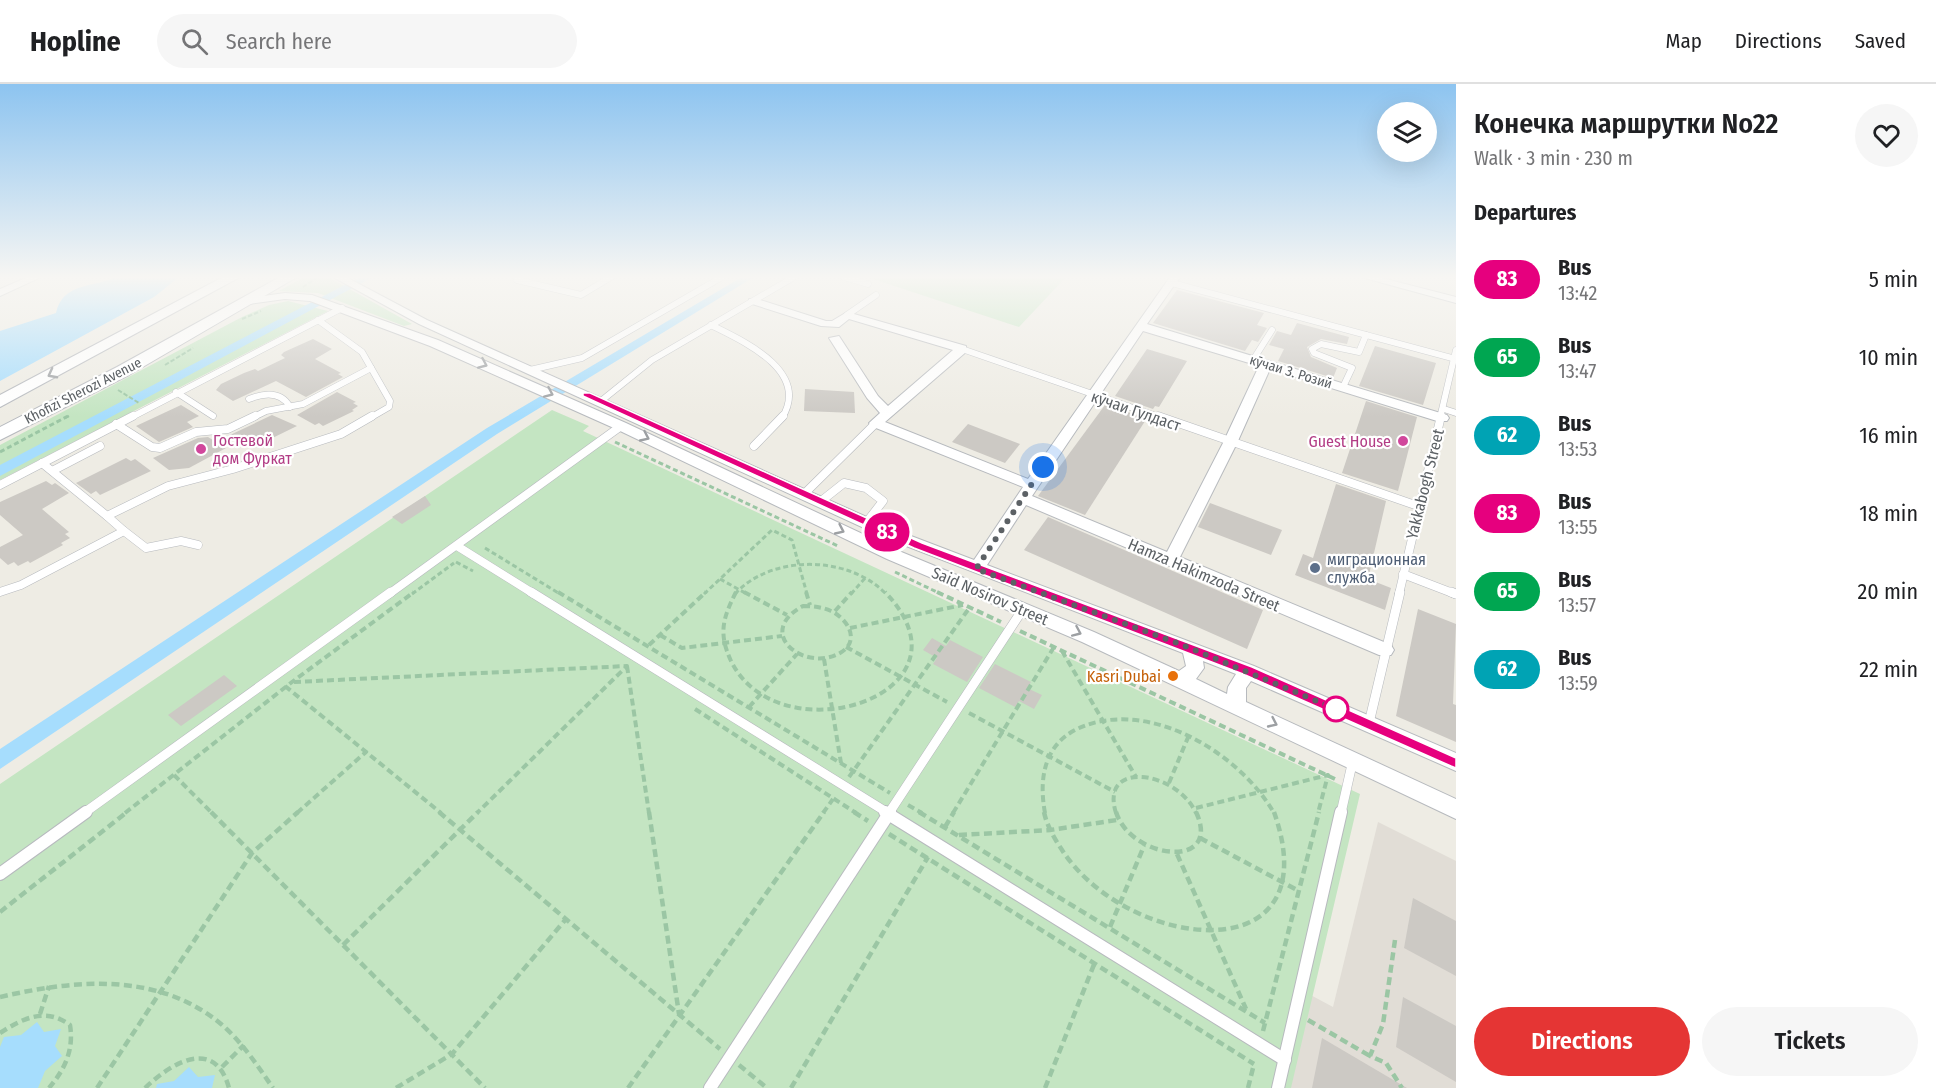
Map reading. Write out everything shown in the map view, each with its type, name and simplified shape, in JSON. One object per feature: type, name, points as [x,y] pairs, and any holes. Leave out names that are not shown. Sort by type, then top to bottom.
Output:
[{"type":"main road","name":"Khofizi Sherozi Avenue","points":[[0,402],[146,324]]},
{"type":"main road","name":"Khofizi Sherozi Avenue","points":[[0,434],[123,371],[208,324]]},
{"type":"main road","points":[[87,356],[86,364],[94,369],[123,371]]},
{"type":"street","name":"Said Nosirov Street","points":[[384,324],[525,382],[587,400],[803,495],[819,508],[1023,609],[1456,809]]},
{"type":"street","points":[[405,332],[420,324]]},
{"type":"street","points":[[427,324],[534,372],[587,400]]},
{"type":"street","points":[[878,324],[962,349]]},
{"type":"street","points":[[976,569],[1091,395],[1140,326]]},
{"type":"street","name":"кӯчаи З. Розий","points":[[1140,326],[1343,387],[1443,413]]},
{"type":"street","points":[[835,338],[873,398],[881,418],[962,349]]},
{"type":"street","points":[[1170,561],[1230,443],[1259,362]]},
{"type":"street","name":"Said Nosirov Street","points":[[587,400],[619,434],[819,508],[866,523],[976,569],[1191,648],[1456,762]]},
{"type":"street","name":"Hamza Hakimzoda Street","points":[[881,418],[1170,561],[1385,650]]},
{"type":"street","points":[[1178,679],[1188,676],[1195,668],[1191,648]]},
{"type":"street","points":[[1236,706],[1237,687],[1248,671]]},
{"type":"lane","points":[[0,485],[310,324]]},
{"type":"lane","points":[[107,516],[159,489],[333,437],[360,424],[390,405],[358,348],[324,324]]},
{"type":"lane","points":[[534,372],[539,366],[582,358],[641,324]]},
{"type":"lane","points":[[1327,324],[1455,355]]},
{"type":"lane","points":[[587,400],[711,325],[762,351],[777,366],[788,386],[786,412],[754,446]]},
{"type":"lane","points":[[1259,362],[1272,330]]},
{"type":"lane","points":[[1343,387],[1352,368],[1314,353],[1312,349],[1321,344],[1359,352],[1366,335]]},
{"type":"lane","name":"кӯчаи Гулдаст","points":[[962,349],[1418,506]]},
{"type":"lane","name":"Yakkabogh Street","points":[[1369,723],[1455,355]]},
{"type":"lane","points":[[116,424],[152,447],[160,448],[196,432],[228,429],[266,411],[310,401],[371,368]]},
{"type":"lane","points":[[176,392],[213,416]]},
{"type":"lane","points":[[249,399],[273,394],[284,398],[290,407]]},
{"type":"lane","points":[[1443,413],[1456,413]]},
{"type":"lane","points":[[803,495],[881,418]]},
{"type":"lane","points":[[0,874],[606,438],[619,434]]},
{"type":"lane","points":[[54,471],[100,446]]},
{"type":"lane","points":[[42,463],[146,548],[181,541],[198,545]]},
{"type":"lane","points":[[819,508],[844,483],[867,489],[879,495],[883,501],[866,523]]},
{"type":"lane","points":[[0,592],[32,580],[124,531]]},
{"type":"lane","points":[[457,546],[1285,1060]]},
{"type":"lane","points":[[1403,574],[1456,594]]},
{"type":"lane","points":[[710,1088],[1023,609]]},
{"type":"lane","points":[[1278,1088],[1353,760]]},
{"type":"path","points":[[118,390],[146,408]]},
{"type":"path","points":[[606,438],[619,434],[848,550]]},
{"type":"path","points":[[607,449],[619,434]]},
{"type":"path","points":[[649,645],[772,530],[792,540],[810,605]]},
{"type":"path","points":[[0,912],[292,682],[478,544],[649,645],[1265,1023]]},
{"type":"path","points":[[456,562],[475,572]]},
{"type":"path","points":[[799,564],[833,566],[866,577],[892,596],[907,617],[913,644],[908,667],[882,695],[868,702],[833,710],[798,708],[761,693],[735,671],[722,643],[721,631],[726,609],[739,589],[772,569],[799,564]]},
{"type":"path","points":[[890,570],[1347,785]]},
{"type":"path","points":[[835,611],[866,577]]},
{"type":"path","points":[[720,579],[787,615]]},
{"type":"path","points":[[810,605],[835,611],[850,628],[850,641],[840,653],[824,659],[797,654],[790,649],[782,636],[782,621],[787,615],[797,608],[810,605]]},
{"type":"path","points":[[850,628],[964,605]]},
{"type":"path","points":[[628,1088],[970,607]]},
{"type":"path","points":[[660,635],[682,648],[782,636]]},
{"type":"path","points":[[846,647],[1115,792]]},
{"type":"path","points":[[791,1088],[1054,647]]},
{"type":"path","points":[[1062,651],[1136,777]]},
{"type":"path","points":[[749,707],[797,654]]},
{"type":"path","points":[[824,659],[842,764]]},
{"type":"path","points":[[617,660],[637,672]]},
{"type":"path","points":[[292,682],[627,666]]},
{"type":"path","points":[[343,945],[627,666]]},
{"type":"path","points":[[627,666],[679,1016]]},
{"type":"path","points":[[275,678],[367,751],[767,1088]]},
{"type":"path","points":[[686,704],[1254,1064]]},
{"type":"path","points":[[1103,719],[1146,720],[1189,735],[1230,761],[1259,792],[1271,811],[1282,840],[1285,868],[1277,894],[1260,914],[1234,927],[1212,931],[1179,929],[1159,923],[1119,905],[1084,878],[1059,847],[1050,830],[1040,790],[1047,756],[1070,731],[1103,719]]},
{"type":"path","points":[[1169,784],[1189,735]]},
{"type":"path","points":[[97,1088],[252,853],[367,751]]},
{"type":"path","points":[[174,775],[485,1088]]},
{"type":"path","points":[[1196,808],[1328,775]]},
{"type":"path","points":[[1248,1088],[1328,775]]},
{"type":"path","points":[[1146,776],[1169,784],[1196,808],[1202,828],[1200,838],[1191,848],[1177,854],[1144,846],[1133,838],[1118,820],[1114,810],[1115,792],[1126,779],[1146,776]]},
{"type":"path","points":[[957,835],[1050,830],[1118,820]]},
{"type":"path","points":[[1200,838],[1299,891]]},
{"type":"path","points":[[1110,927],[1144,846]]},
{"type":"path","points":[[1177,854],[1247,1011]]},
{"type":"path","points":[[396,1088],[452,1054],[566,919]]},
{"type":"path","points":[[1370,1056],[1383,1024],[1395,940]]},
{"type":"path","points":[[1045,1088],[1095,962]]},
{"type":"path","points":[[0,997],[49,986],[107,982],[160,991],[206,1012],[245,1045],[273,1088]]},
{"type":"path","points":[[40,1014],[49,986]]},
{"type":"path","points":[[1296,1013],[1386,1063],[1402,1088]]},
{"type":"path","points":[[0,1034],[26,1018],[40,1014],[62,1018],[70,1025],[72,1036],[66,1064],[49,1088]]},
{"type":"path","points":[[222,1067],[245,1045]]},
{"type":"path","points":[[145,1088],[159,1074],[188,1059],[213,1061],[222,1067],[228,1078],[229,1088]]},
{"type":"shaded area","points":[[1378,822],[1456,861],[1456,1088],[1281,1088],[1305,992],[1333,1007]]},
{"type":"green space","points":[[229,324],[303,324],[0,480],[0,445]]},
{"type":"green space","points":[[552,410],[589,426],[583,431],[1360,794],[1291,1088],[0,1088],[0,784]]},
{"type":"water","points":[[22,324],[105,324],[0,381],[0,331]]},
{"type":"water","points":[[37,1022],[44,1032],[61,1029],[55,1046],[62,1056],[45,1071],[38,1088],[0,1088],[0,1047],[4,1037],[21,1035]]},
{"type":"water","points":[[189,1067],[198,1077],[215,1075],[212,1088],[156,1088],[157,1084],[174,1081]]},
{"type":"building","points":[[1156,324],[1258,324],[1267,328],[1258,342],[1252,340],[1245,351]]},
{"type":"building","points":[[1297,324],[1300,324],[1349,337],[1347,344],[1321,339],[1307,347],[1311,357],[1337,368],[1333,378],[1278,361],[1284,349],[1269,345],[1277,331],[1291,335]]},
{"type":"building","points":[[313,339],[332,349],[315,359],[341,373],[338,374],[343,377],[306,397],[276,381],[233,401],[216,390],[221,384],[244,373],[255,369],[258,371],[285,358],[281,355],[284,352]]},
{"type":"building","points":[[1375,346],[1436,363],[1423,405],[1359,386]]},
{"type":"building","points":[[1147,349],[1187,361],[1159,407],[1155,406],[1153,409],[1115,396]]},
{"type":"building","points":[[805,389],[854,392],[855,413],[804,411]]},
{"type":"building","points":[[337,392],[356,402],[353,403],[358,406],[352,410],[354,411],[323,426],[319,423],[315,425],[297,415]]},
{"type":"building","points":[[1366,401],[1417,417],[1398,491],[1342,473]]},
{"type":"building","points":[[181,405],[199,416],[187,422],[193,427],[159,442],[136,426]]},
{"type":"building","points":[[1105,405],[1147,418],[1085,515],[1038,496]]},
{"type":"building","points":[[272,415],[297,426],[254,447],[249,445],[245,447],[228,436]]},
{"type":"building","points":[[968,424],[1020,444],[1005,463],[952,442]]},
{"type":"building","points":[[208,437],[226,448],[189,468],[169,470],[153,458],[198,438]]},
{"type":"building","points":[[126,458],[131,461],[135,459],[151,471],[100,495],[96,491],[91,494],[76,483]]},
{"type":"building","points":[[46,481],[52,485],[55,483],[69,493],[42,509],[69,532],[65,534],[70,538],[61,543],[63,545],[30,563],[28,561],[18,566],[14,562],[8,565],[0,558],[0,547],[23,535],[0,515],[0,502]]},
{"type":"building","points":[[1336,484],[1386,501],[1368,579],[1391,588],[1385,610],[1295,575],[1303,554],[1313,558]]},
{"type":"building","points":[[425,496],[431,505],[402,524],[392,517]]},
{"type":"building","points":[[1210,503],[1282,530],[1271,555],[1198,527]]},
{"type":"building","points":[[1048,517],[1263,610],[1247,649],[1024,550]]},
{"type":"building","points":[[1418,609],[1456,624],[1453,704],[1456,705],[1456,742],[1396,716]]},
{"type":"building","points":[[932,638],[946,646],[950,640],[983,657],[967,682],[933,664],[937,658],[923,650]]},
{"type":"building","points":[[995,664],[1031,682],[1027,688],[1042,695],[1034,709],[1019,701],[1015,707],[979,688]]},
{"type":"building","points":[[224,675],[237,686],[181,726],[168,715]]},
{"type":"building","points":[[1413,898],[1456,921],[1456,976],[1404,948]]},
{"type":"building","points":[[1403,997],[1456,1026],[1456,1082],[1396,1047]]},
{"type":"building","points":[[1322,1038],[1407,1088],[1312,1088]]},
{"type":"waterway","points":[[0,471],[279,324]]},
{"type":"waterway","points":[[0,760],[492,431],[671,324]]},
{"type":"bus line","name":"83","points":[[587,394],[918,546],[1093,610],[1248,671],[1456,762]]},
{"type":"place","name":"Guest House","points":[[1403,441]]},
{"type":"place","name":"Гостевой дом Фуркат","points":[[201,449]]},
{"type":"place","name":"миграционная служба","points":[[1315,568]]},
{"type":"place","name":"Kasri Dubai","points":[[1173,676]]},
{"type":"route","points":[[1043,467],[976,569],[1093,610],[1336,709]]}]
